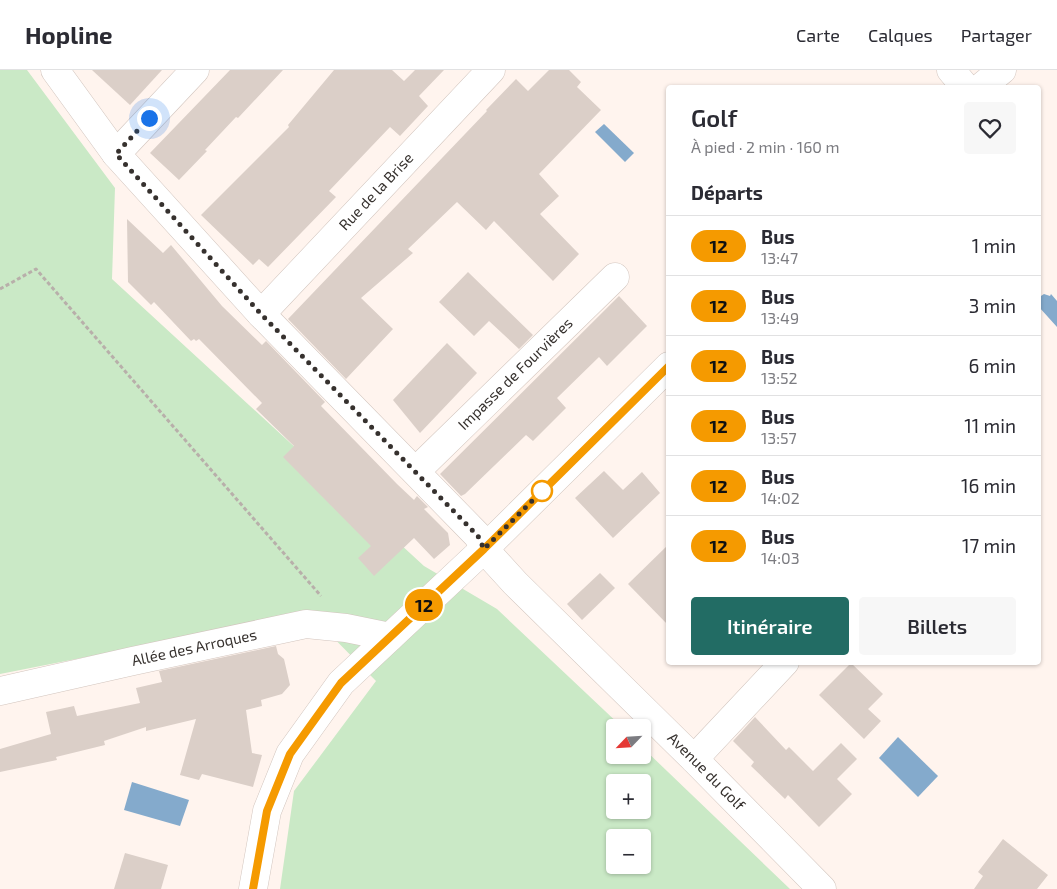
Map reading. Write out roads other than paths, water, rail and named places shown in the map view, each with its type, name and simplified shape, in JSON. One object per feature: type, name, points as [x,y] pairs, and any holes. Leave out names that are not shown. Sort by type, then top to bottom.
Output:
[{"type":"street","name":"Avenue du Golf","points":[[55,70],[116,154],[261,314],[478,536],[484,549],[515,583],[694,759],[822,889]]},
{"type":"street","points":[[116,154],[196,70]]},
{"type":"street","name":"Rue de la Brise","points":[[261,314],[491,70]]},
{"type":"street","points":[[951,70],[984,79]]},
{"type":"street","name":"Impasse de Fourvières","points":[[416,472],[615,277]]},
{"type":"street","points":[[253,889],[267,811],[290,754],[341,683],[484,549],[666,369]]},
{"type":"street","name":"Allée des Arroques","points":[[0,691],[306,624],[346,628],[390,636]]},
{"type":"street","points":[[694,759],[782,665]]},
{"type":"water","points":[[604,124],[634,153],[625,162],[595,132]]},
{"type":"water","points":[[1044,294],[1050,296],[1051,294],[1057,301],[1057,327],[1041,309],[1041,296]]},
{"type":"water","points":[[898,737],[938,776],[918,797],[879,758]]},
{"type":"water","points":[[132,782],[189,800],[180,826],[124,810]]}]
